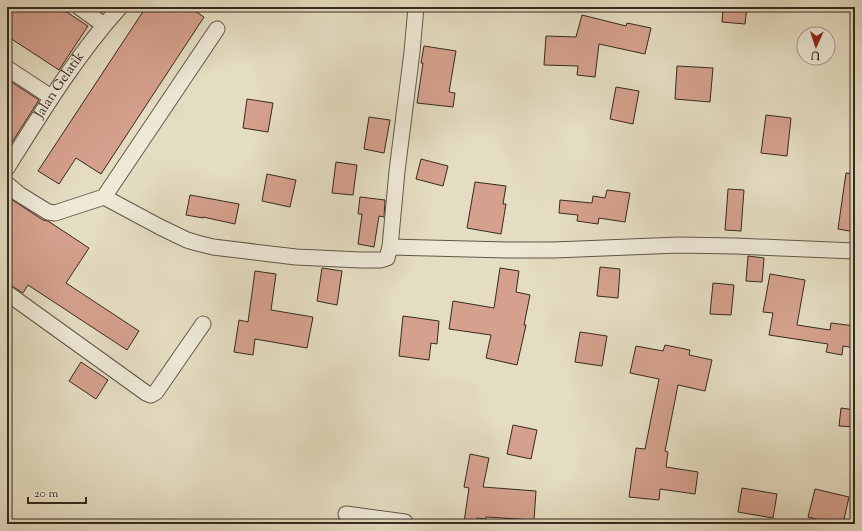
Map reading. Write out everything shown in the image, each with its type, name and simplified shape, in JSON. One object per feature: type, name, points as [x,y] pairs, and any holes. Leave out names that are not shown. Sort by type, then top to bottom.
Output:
[{"type":"street","points":[[79,7],[104,25]]},
{"type":"street","name":"Jalan Gelatik","points":[[7,168],[51,97],[104,25],[120,7]]},
{"type":"street","points":[[104,197],[160,227],[197,243],[296,257],[362,260],[385,259],[388,255],[390,246],[416,7]]},
{"type":"street","points":[[7,184],[19,194],[48,212],[54,213],[104,197],[217,29]]},
{"type":"street","points":[[7,68],[51,97]]},
{"type":"street","points":[[390,246],[554,250],[679,245],[855,250]]},
{"type":"street","points":[[7,293],[146,393],[151,395],[156,392],[203,324]]},
{"type":"street","points":[[346,514],[405,520]]},
{"type":"building","points":[[7,7],[59,7],[88,26],[59,70],[7,36]]},
{"type":"building","points":[[146,7],[189,7],[204,17],[101,174],[76,158],[59,184],[38,171]]},
{"type":"building","points":[[723,7],[747,7],[745,24],[722,22]]},
{"type":"building","points":[[582,15],[626,26],[627,23],[651,28],[645,54],[599,44],[595,77],[577,75],[578,66],[544,65],[546,36],[576,37]]},
{"type":"building","points":[[424,46],[456,51],[449,92],[455,93],[453,107],[417,103]]},
{"type":"building","points":[[677,66],[713,68],[710,102],[675,99]]},
{"type":"building","points":[[7,79],[39,100],[7,150]]},
{"type":"building","points":[[616,87],[639,91],[633,124],[610,119]]},
{"type":"building","points":[[247,99],[273,103],[268,132],[243,128]]},
{"type":"building","points":[[766,115],[791,118],[787,156],[761,153]]},
{"type":"building","points":[[369,117],[390,120],[384,153],[364,149]]},
{"type":"building","points":[[421,159],[448,166],[443,186],[416,179]]},
{"type":"building","points":[[336,162],[357,165],[353,195],[332,193]]},
{"type":"building","points":[[846,173],[855,174],[855,232],[838,229]]},
{"type":"building","points":[[267,174],[296,180],[290,207],[262,201]]},
{"type":"building","points":[[475,182],[506,186],[503,204],[506,204],[501,234],[467,228]]},
{"type":"building","points":[[728,189],[744,190],[741,231],[725,230]]},
{"type":"building","points":[[607,190],[630,193],[625,222],[599,218],[598,224],[577,221],[578,215],[559,213],[560,200],[592,203],[593,196],[605,198]]},
{"type":"building","points":[[190,195],[239,204],[235,224],[186,215]]},
{"type":"building","points":[[360,197],[385,200],[384,217],[379,216],[374,247],[358,244],[362,214],[358,214]]},
{"type":"building","points":[[11,199],[89,248],[66,283],[139,331],[127,350],[28,285],[23,293],[7,284],[7,206]]},
{"type":"building","points":[[748,256],[764,258],[762,282],[746,281]]},
{"type":"building","points":[[600,267],[620,269],[618,298],[597,296]]},
{"type":"building","points":[[322,268],[342,271],[337,305],[317,301]]},
{"type":"building","points":[[500,268],[519,271],[516,292],[530,295],[524,325],[526,325],[517,365],[486,358],[491,335],[449,329],[453,301],[494,308]]},
{"type":"building","points":[[255,271],[276,274],[271,310],[313,317],[307,348],[255,339],[253,355],[234,352],[239,320],[248,322]]},
{"type":"building","points":[[770,274],[805,280],[797,325],[830,330],[831,323],[855,326],[855,348],[843,346],[842,355],[826,352],[828,344],[769,335],[773,313],[763,312]]},
{"type":"building","points":[[713,283],[734,285],[731,315],[710,314]]},
{"type":"building","points":[[403,316],[439,321],[437,344],[431,343],[429,360],[399,356]]},
{"type":"building","points":[[580,332],[607,336],[602,366],[575,362]]},
{"type":"building","points":[[665,345],[690,350],[689,355],[712,360],[705,391],[678,385],[665,451],[668,452],[666,467],[698,472],[695,494],[660,489],[659,500],[629,497],[636,448],[645,449],[659,379],[630,373],[636,346],[663,351]]},
{"type":"building","points":[[81,362],[108,380],[96,399],[69,381]]},
{"type":"building","points":[[841,408],[855,410],[855,427],[839,426]]},
{"type":"building","points":[[513,425],[537,430],[531,459],[507,454]]},
{"type":"building","points":[[470,454],[489,458],[483,487],[536,491],[534,520],[486,517],[486,519],[477,518],[476,524],[464,522],[469,488],[464,487]]},
{"type":"building","points":[[742,488],[777,494],[773,518],[738,512]]},
{"type":"building","points":[[815,489],[849,497],[843,524],[835,524],[808,517]]}]
